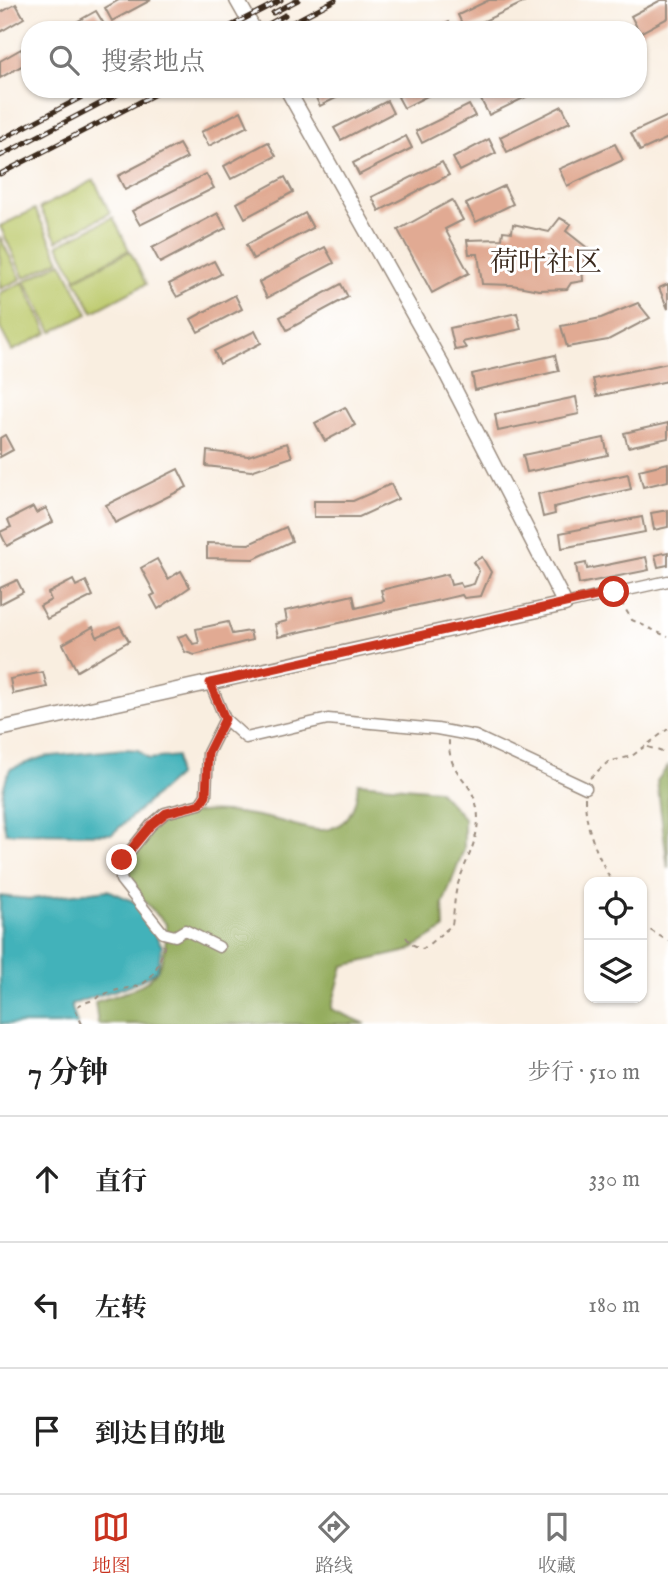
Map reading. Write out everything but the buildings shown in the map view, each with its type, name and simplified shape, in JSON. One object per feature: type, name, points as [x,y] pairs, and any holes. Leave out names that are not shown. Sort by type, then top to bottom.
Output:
[{"type":"main road","points":[[237,0],[249,21]]},
{"type":"main road","points":[[0,729],[565,604],[443,367],[292,98]]},
{"type":"street","points":[[565,604],[668,581]]},
{"type":"street","points":[[210,683],[225,719],[246,738],[338,719],[449,732],[475,736],[586,788]]},
{"type":"street","points":[[219,947],[185,930],[175,936],[163,933],[121,880],[122,860],[151,825],[166,813],[200,804],[206,795],[208,753],[225,719]]},
{"type":"path","points":[[614,592],[632,620],[668,637]]},
{"type":"path","points":[[609,877],[594,848],[585,814],[589,780],[608,762],[632,755],[668,729]]},
{"type":"path","points":[[406,937],[411,944],[424,949],[453,925],[456,890],[477,833],[477,808],[469,785],[453,768],[449,758],[449,732]]},
{"type":"path","points":[[647,746],[668,754]]},
{"type":"path","points":[[647,928],[668,941]]},
{"type":"path","points":[[82,1024],[75,1009],[80,1003],[102,994],[137,988],[157,973],[164,947],[162,941]]},
{"type":"green space","points":[[94,180],[110,213],[57,241],[40,208]]},
{"type":"green space","points":[[35,209],[60,260],[24,278],[0,226]]},
{"type":"green space","points":[[113,217],[129,250],[76,278],[58,245]]},
{"type":"green space","points":[[0,237],[21,279],[0,289]]},
{"type":"green space","points":[[130,251],[146,284],[93,312],[75,279]]},
{"type":"green space","points":[[62,262],[88,314],[52,332],[25,281]]},
{"type":"green space","points":[[23,282],[48,333],[12,351],[0,328],[0,293]]},
{"type":"green space","points":[[668,766],[668,869],[657,781]]},
{"type":"green space","points":[[358,783],[438,790],[464,818],[464,849],[443,904],[444,929],[408,951],[343,966],[331,1009],[366,1024],[98,1024],[95,1002],[140,986],[150,979],[163,958],[166,924],[126,882],[133,854],[147,835],[162,823],[198,812],[238,813],[312,829],[332,828],[350,814]]},
{"type":"water","points":[[138,750],[149,759],[177,756],[177,776],[112,834],[6,833],[2,801],[10,769],[43,757]]},
{"type":"water","points":[[108,890],[135,902],[162,946],[157,970],[126,986],[71,1005],[77,1024],[0,1024],[0,896],[31,899]]},
{"type":"railway","points":[[240,21],[281,0]]},
{"type":"railway","points":[[273,13],[298,0]]},
{"type":"railway","points":[[295,21],[335,0]]},
{"type":"railway","points":[[274,21],[285,15]]},
{"type":"railway","points":[[0,140],[80,98]]},
{"type":"railway","points":[[0,156],[111,98]]},
{"type":"railway","points":[[0,174],[148,98]]},
{"type":"district","name":"荷叶社区","points":[[546,263]]},
{"type":"route","points":[[122,860],[151,825],[166,813],[200,804],[206,795],[208,753],[225,719],[210,683],[614,592]]}]
